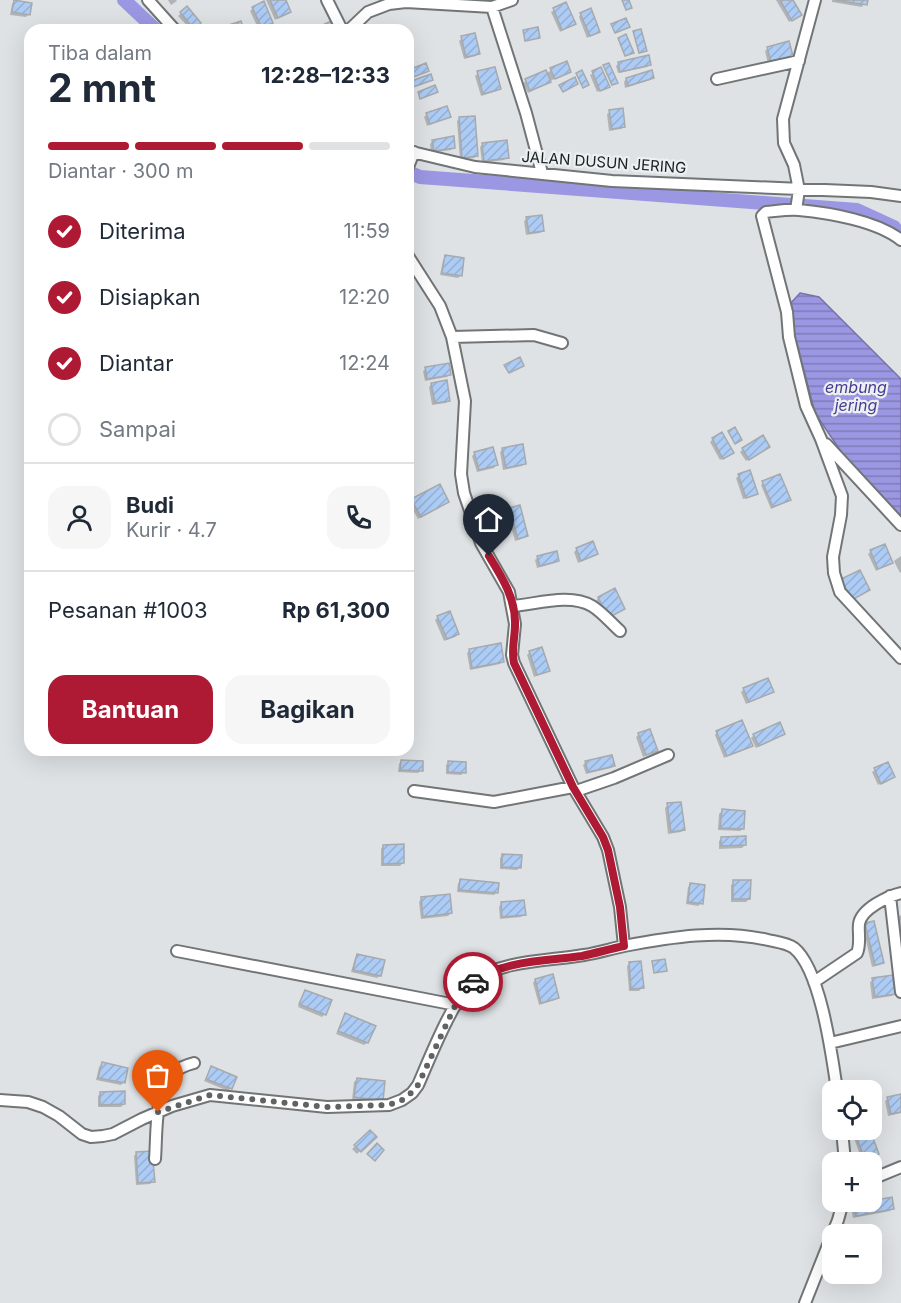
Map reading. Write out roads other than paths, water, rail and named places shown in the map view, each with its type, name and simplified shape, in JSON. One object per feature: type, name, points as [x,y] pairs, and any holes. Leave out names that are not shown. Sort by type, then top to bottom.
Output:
[{"type":"street","points":[[148,0],[170,24]]},
{"type":"street","points":[[327,0],[339,24]]},
{"type":"street","points":[[355,24],[368,12],[389,4],[406,2],[492,7],[512,0]]},
{"type":"street","points":[[797,201],[794,165],[784,143],[783,119],[815,0]]},
{"type":"street","points":[[492,7],[526,113],[542,173]]},
{"type":"street","points":[[717,79],[799,61]]},
{"type":"street","name":"JALAN DUSUN JERING","points":[[414,153],[475,167],[797,201]]},
{"type":"street","points":[[901,196],[880,193],[797,201],[766,212],[762,216],[787,312],[789,337],[806,406],[842,496],[833,557],[837,584],[840,592],[901,658]]},
{"type":"street","points":[[797,201],[875,225],[901,240]]},
{"type":"street","points":[[414,265],[440,306],[452,337],[465,401],[461,474],[464,493],[481,543],[505,583],[513,606],[515,624],[512,655],[514,663],[575,789],[603,837],[620,907],[624,946]]},
{"type":"street","points":[[452,337],[534,335],[562,343]]},
{"type":"street","points":[[821,439],[901,525]]},
{"type":"street","points":[[513,606],[567,600],[584,603],[594,608],[620,631]]},
{"type":"street","points":[[414,791],[494,802],[575,789],[614,778],[668,755]]},
{"type":"street","points":[[814,982],[857,953],[861,917],[895,895],[901,992]]},
{"type":"street","points":[[0,1100],[28,1102],[43,1107],[59,1116],[81,1134],[91,1137],[113,1134],[158,1112],[210,1095],[327,1107],[389,1105],[402,1100],[418,1085],[462,991],[486,973],[531,962],[585,955],[693,935],[759,938],[787,944],[802,956],[814,982],[831,1043],[836,1080]]},
{"type":"street","points":[[177,951],[456,1005]]},
{"type":"street","points":[[831,1043],[901,1026]]},
{"type":"street","points":[[155,1159],[158,1112],[165,1088],[172,1074],[194,1063]]},
{"type":"street","points":[[882,1175],[901,1167]]},
{"type":"street","points":[[805,1303],[840,1212]]},
{"type":"water","name":"embung jering","points":[[800,293],[819,297],[901,379],[901,517],[844,456],[815,413],[791,321],[790,304]]},
{"type":"waterway","points":[[124,0],[150,24]]},
{"type":"waterway","points":[[414,174],[420,177],[857,210],[894,227],[901,238]]}]
